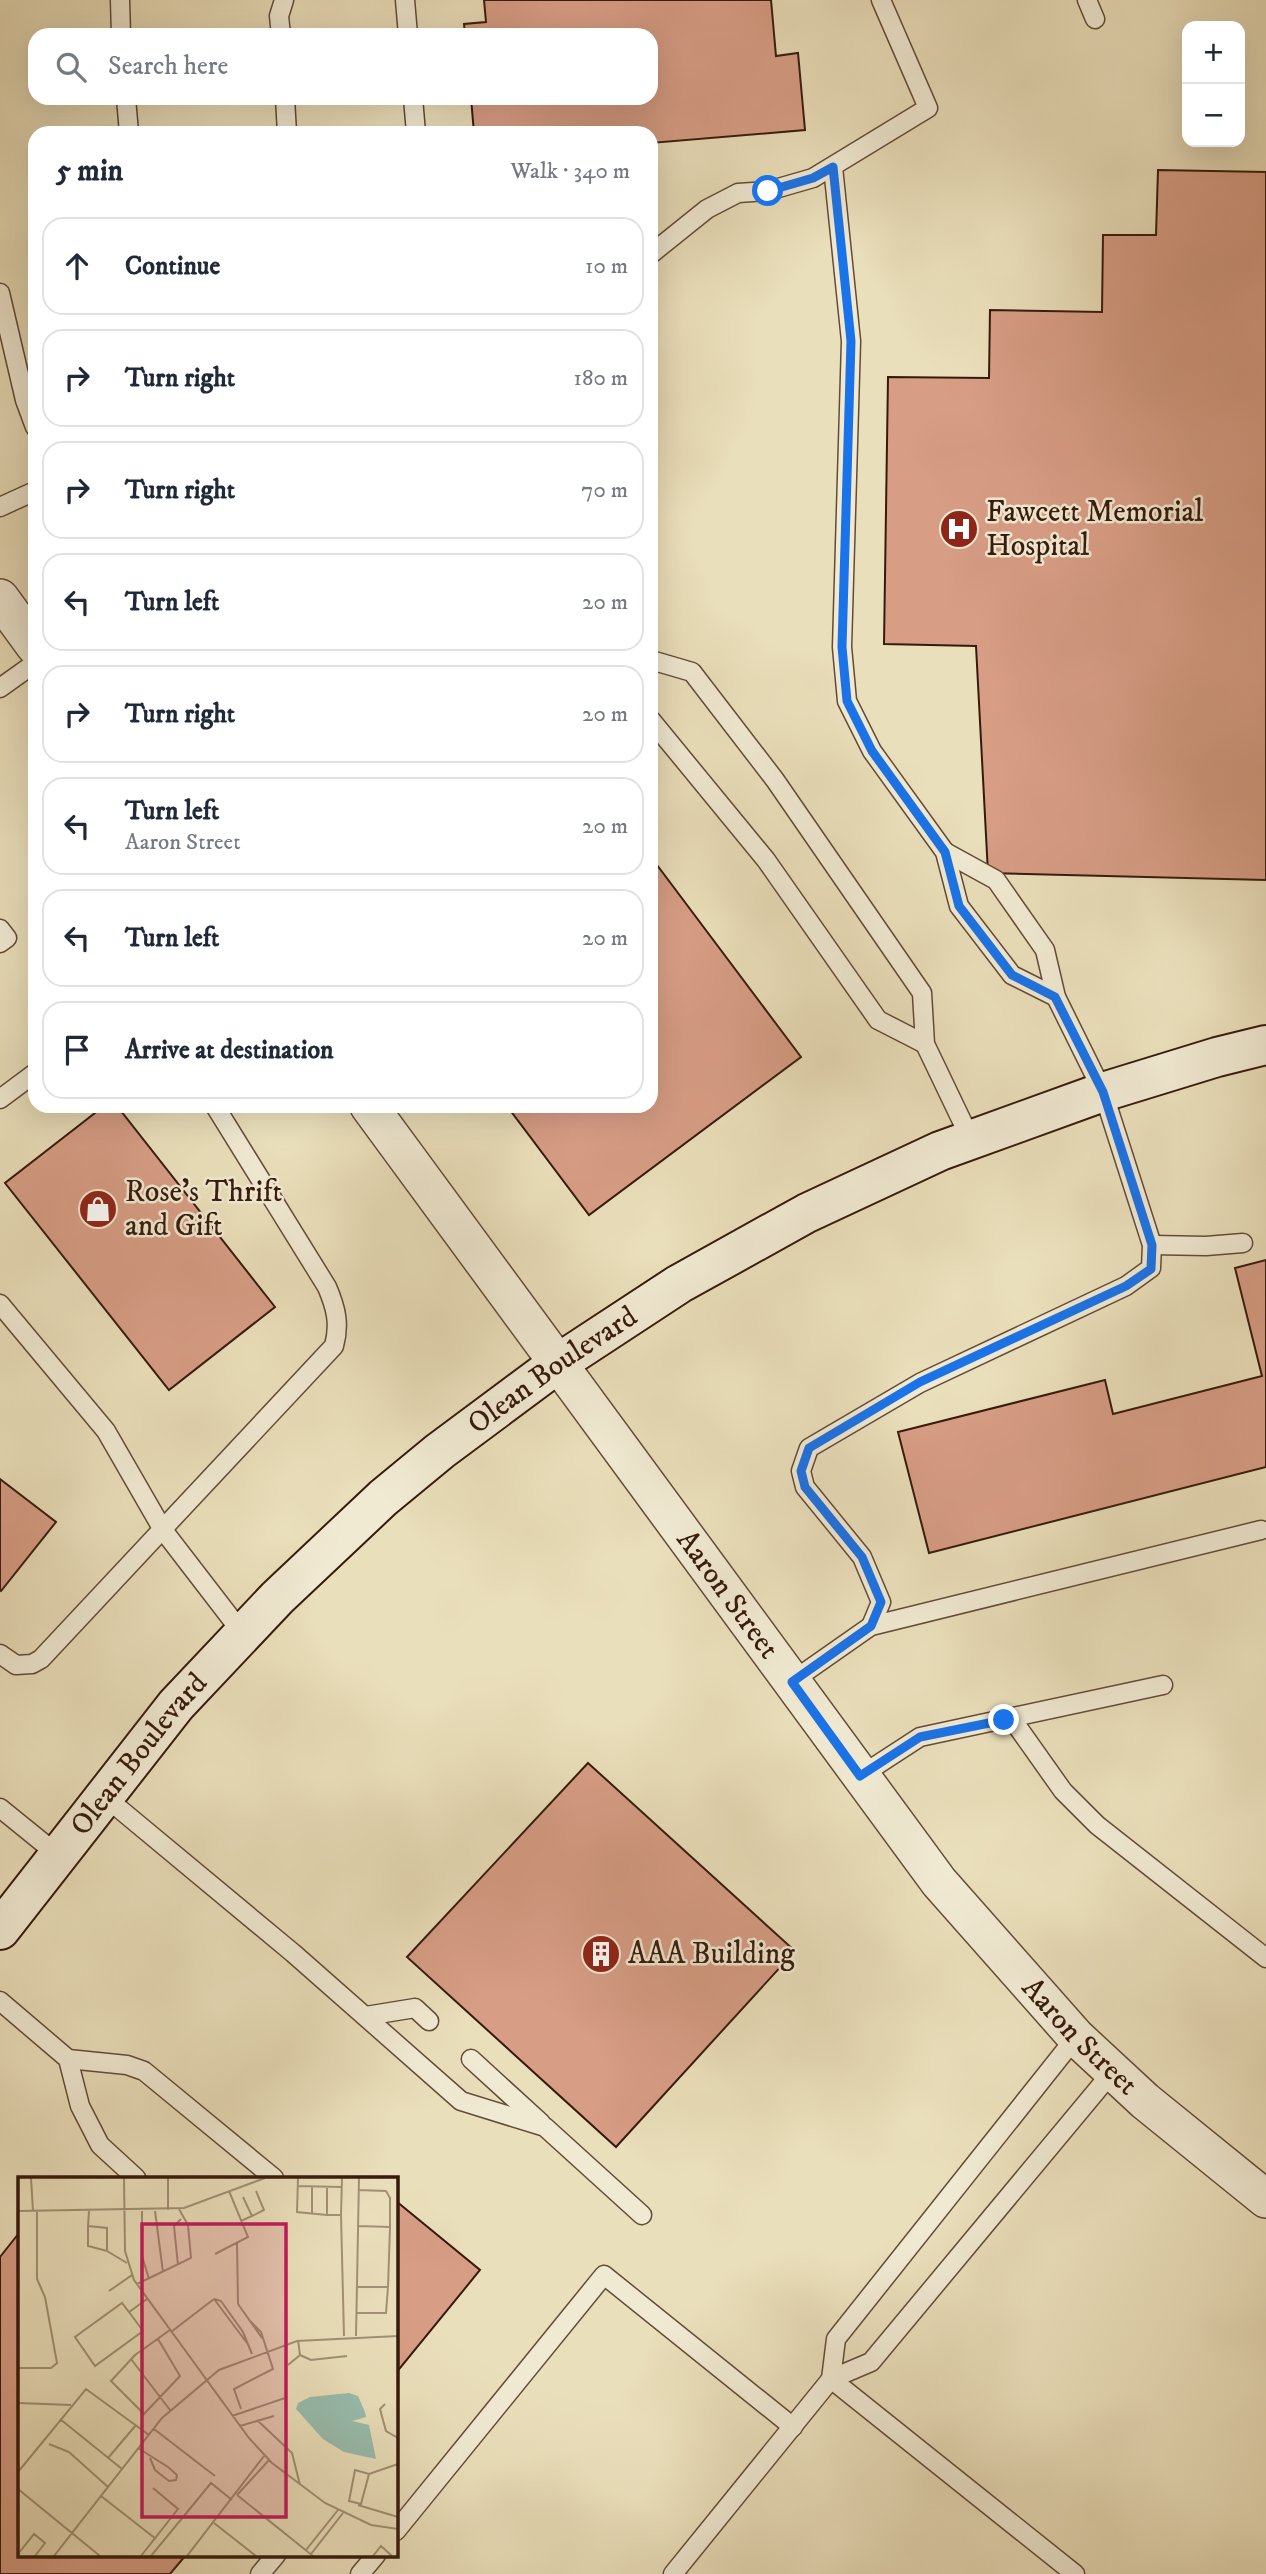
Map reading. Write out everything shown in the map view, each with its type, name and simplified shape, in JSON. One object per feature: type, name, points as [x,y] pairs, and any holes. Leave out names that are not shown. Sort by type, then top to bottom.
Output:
[{"type":"street","points":[[0,598],[28,636]]},
{"type":"street","name":"Olean Boulevard","points":[[0,1930],[177,1705],[277,1598],[383,1498],[440,1451],[557,1364],[679,1284],[807,1213],[940,1152],[1103,1092],[1266,1045]]},
{"type":"street","name":"Aaron Street","points":[[374,1113],[939,1882],[1076,2037],[1145,2101],[1266,2199]]},
{"type":"lane","points":[[120,0],[121,28]]},
{"type":"lane","points":[[280,28],[279,16],[284,0]]},
{"type":"lane","points":[[405,0],[407,28]]},
{"type":"lane","points":[[658,248],[707,209],[738,193],[768,191],[813,178],[928,108],[880,0]]},
{"type":"lane","points":[[1087,0],[1095,19]]},
{"type":"lane","points":[[127,105],[128,126]]},
{"type":"lane","points":[[285,105],[287,126]]},
{"type":"lane","points":[[414,105],[415,126]]},
{"type":"lane","points":[[833,167],[851,341],[842,647],[847,701],[872,751],[945,852],[959,906],[1012,975],[1055,997]]},
{"type":"lane","points":[[0,293],[28,410]]},
{"type":"lane","points":[[0,507],[28,494]]},
{"type":"lane","points":[[658,662],[692,672],[775,780],[922,993],[925,1044],[971,1140]]},
{"type":"lane","points":[[0,688],[28,668]]},
{"type":"lane","points":[[658,729],[766,860],[878,1020],[925,1044]]},
{"type":"lane","points":[[871,1626],[881,1602],[862,1557],[805,1487],[801,1471],[809,1448],[920,1382],[1126,1286],[1151,1269],[1152,1245],[1103,1092],[1055,997],[1045,950],[996,880],[945,852]]},
{"type":"lane","points":[[0,929],[7,938],[0,943]]},
{"type":"lane","points":[[0,1099],[28,1078]]},
{"type":"lane","points":[[0,1654],[16,1665],[32,1664],[41,1660],[334,1346],[337,1336],[336,1307],[327,1287],[219,1113]]},
{"type":"lane","points":[[1152,1245],[1243,1242]]},
{"type":"lane","points":[[0,1304],[106,1431],[163,1530],[243,1634]]},
{"type":"lane","points":[[792,1682],[871,1626],[1261,1530]]},
{"type":"lane","points":[[860,1776],[920,1737],[1163,1685]]},
{"type":"lane","points":[[1012,1719],[1063,1791],[1097,1825],[1266,1958]]},
{"type":"lane","points":[[104,1797],[293,1953],[461,2101],[545,2127]]},
{"type":"lane","points":[[0,1808],[58,1855]]},
{"type":"lane","points":[[0,2001],[68,2059],[127,2065],[144,2071],[272,2177]]},
{"type":"lane","points":[[366,2016],[415,2008],[429,2021]]},
{"type":"lane","points":[[831,2379],[836,2339],[1076,2037]]},
{"type":"lane","points":[[68,2059],[80,2106],[100,2145],[134,2177]]},
{"type":"lane","points":[[471,2059],[642,2215]]},
{"type":"lane","points":[[673,2574],[831,2379],[871,2361],[1113,2071]]},
{"type":"lane","points":[[397,2530],[604,2275],[793,2427]]},
{"type":"lane","points":[[831,2379],[1074,2574]]},
{"type":"lane","points":[[260,2574],[275,2556]]},
{"type":"lane","points":[[360,2574],[375,2556]]},
{"type":"building","points":[[484,0],[771,0],[776,56],[798,53],[805,130],[658,142],[658,126],[473,126],[472,105],[658,105],[658,28],[464,28],[464,24],[486,22]]},
{"type":"building","points":[[1158,170],[1266,172],[1266,880],[988,873],[976,646],[884,644],[888,377],[989,378],[990,310],[1102,312],[1103,235],[1156,235]]},
{"type":"building","points":[[658,866],[801,1057],[589,1215],[512,1113],[658,1113]]},
{"type":"building","points":[[95,1113],[123,1113],[275,1307],[169,1390],[5,1183]]},
{"type":"building","points":[[1266,1260],[1266,1467],[929,1553],[898,1432],[1105,1380],[1113,1414],[1262,1376],[1235,1268]]},
{"type":"building","points":[[0,1479],[56,1522],[1,1591],[0,1590]]},
{"type":"building","name":"AAA Building","points":[[588,1763],[795,1951],[616,2147],[407,1957]]},
{"type":"building","points":[[397,2202],[480,2270],[397,2372]]},
{"type":"building","points":[[18,2234],[18,2556],[185,2556],[170,2574],[0,2574],[0,2257]]},
{"type":"place","name":"Fawcett Memorial Hospital","points":[[959,529]]},
{"type":"place","name":"Rose's Thrift and Gift","points":[[98,1209]]},
{"type":"place","name":"AAA Building","points":[[601,1954]]},
{"type":"route","points":[[768,191],[813,178],[833,167],[851,341],[842,647],[847,701],[872,751],[945,852],[959,906],[1012,975],[1055,997],[1103,1092],[1152,1245],[1151,1269],[1126,1286],[920,1382],[809,1448],[801,1471],[805,1487],[862,1557],[881,1602],[871,1626],[792,1682],[860,1776],[920,1737],[1004,1720]]}]
